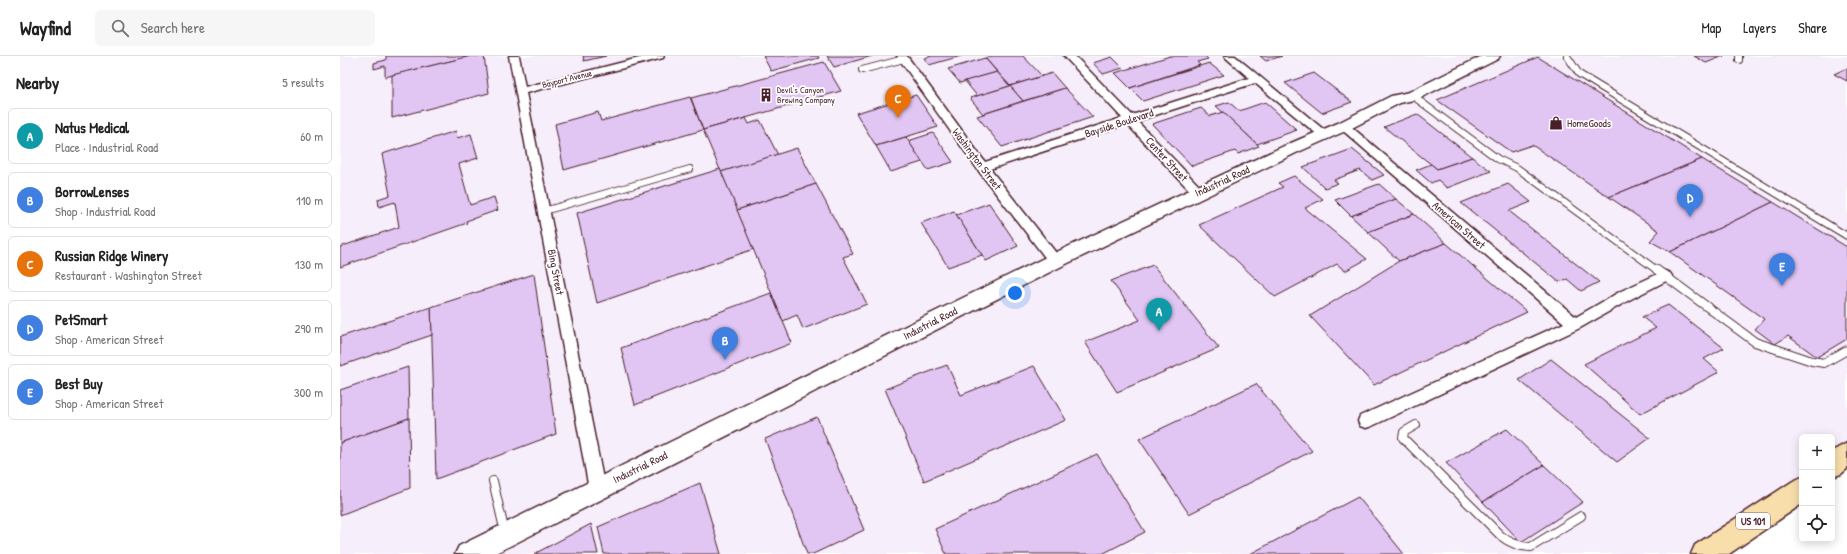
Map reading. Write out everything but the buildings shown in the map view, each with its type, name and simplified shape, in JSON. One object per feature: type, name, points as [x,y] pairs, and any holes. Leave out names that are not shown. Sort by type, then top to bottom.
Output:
[{"type":"highway","points":[[1835,464],[1847,454]]},
{"type":"highway","points":[[1835,465],[1847,458]]},
{"type":"highway","name":"US 101","points":[[1704,554],[1799,491]]},
{"type":"main road","name":"Industrial Road","points":[[1404,97],[1398,91],[1465,56]]},
{"type":"main road","name":"Industrial Road","points":[[468,554],[1055,261],[1198,192],[1493,56]]},
{"type":"street","name":"Bing Street","points":[[514,56],[597,489]]},
{"type":"street","name":"Bayport Avenue","points":[[521,91],[659,56]]},
{"type":"street","name":"Center Street","points":[[1069,56],[1198,192]]},
{"type":"street","points":[[1229,56],[1323,134]]},
{"type":"street","name":"Washington Street","points":[[903,57],[982,167],[1055,261]]},
{"type":"street","name":"Bayside Boulevard","points":[[982,167],[1256,79]]},
{"type":"street","name":"American Street","points":[[1344,126],[1575,324]]},
{"type":"street","points":[[1366,421],[1575,324],[1626,295],[1665,276]]},
{"type":"lane","points":[[1567,56],[1579,74],[1847,236]]},
{"type":"lane","points":[[862,70],[903,57]]},
{"type":"lane","points":[[1404,97],[1498,159],[1517,168],[1755,342],[1812,361],[1824,363],[1847,350]]},
{"type":"lane","points":[[544,211],[690,169]]},
{"type":"lane","points":[[1416,425],[1404,432],[1403,438],[1501,536],[1513,544],[1523,548],[1531,547],[1581,516]]},
{"type":"lane","points":[[493,481],[506,535]]},
{"type":"shaded area","points":[[340,56],[1847,56],[1847,454],[1835,464],[1835,434],[1799,434],[1799,491],[1705,554],[340,554]]},
{"type":"place","name":"Devil's Canyon Brewing Company","points":[[766,95]]},
{"type":"place","name":"Russian Ridge Winery","points":[[898,118]]},
{"type":"place","name":"HomeGoods","points":[[1556,123]]},
{"type":"place","name":"PetSmart","points":[[1690,217]]},
{"type":"place","name":"Best Buy","points":[[1782,286]]},
{"type":"place","name":"Natus Medical","points":[[1159,331]]},
{"type":"place","name":"BorrowLenses","points":[[725,360]]}]
